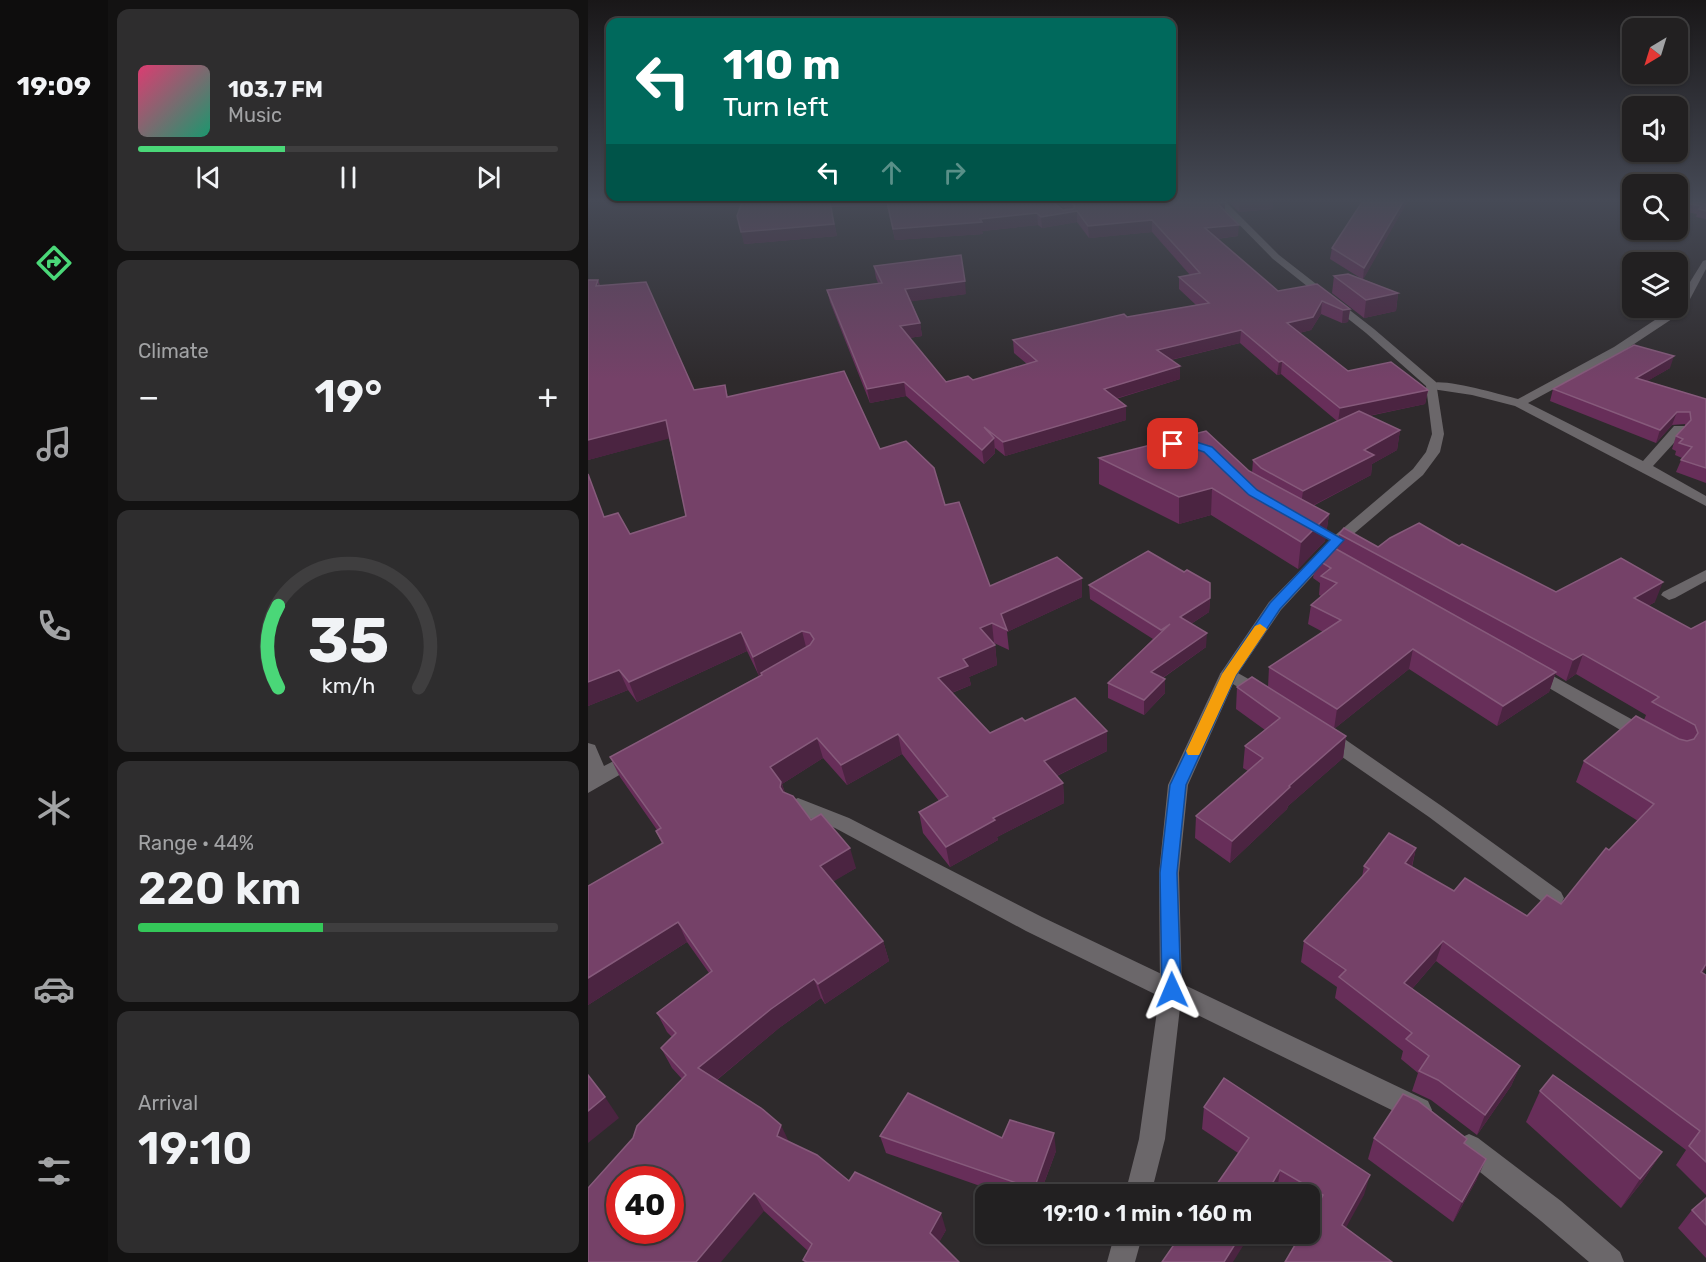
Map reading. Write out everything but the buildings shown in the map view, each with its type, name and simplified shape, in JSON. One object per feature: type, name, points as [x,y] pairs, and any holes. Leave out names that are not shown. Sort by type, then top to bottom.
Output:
[{"type":"street","points":[[1281,261],[1370,331],[1432,386],[1473,391],[1519,403],[1645,467],[1706,502]]},
{"type":"street","points":[[1519,403],[1609,355],[1676,311],[1695,285],[1706,263]]},
{"type":"street","points":[[1141,1184],[1152,1139],[1172,990],[1168,873],[1178,785],[1229,674],[1275,606],[1325,555],[1333,537],[1418,472],[1433,452],[1438,434],[1432,386]]},
{"type":"street","points":[[1645,467],[1679,429]]},
{"type":"street","points":[[1325,555],[1344,565]]},
{"type":"street","points":[[1669,595],[1706,575]]},
{"type":"street","points":[[1514,660],[1657,742]]},
{"type":"street","points":[[1229,674],[1277,703]]},
{"type":"street","points":[[1315,728],[1436,812],[1553,898]]},
{"type":"street","points":[[588,750],[594,782],[652,747]]},
{"type":"street","points":[[798,806],[842,824],[1034,924],[1422,1111],[1551,1211],[1610,1262]]},
{"type":"street","points":[[1121,1262],[1126,1244]]},
{"type":"slow traffic","points":[[1194,751],[1229,674],[1260,629]]},
{"type":"route","points":[[1172,990],[1168,873],[1178,785],[1229,674],[1275,606],[1338,540],[1253,493],[1208,449],[1190,444],[1173,444]]}]
